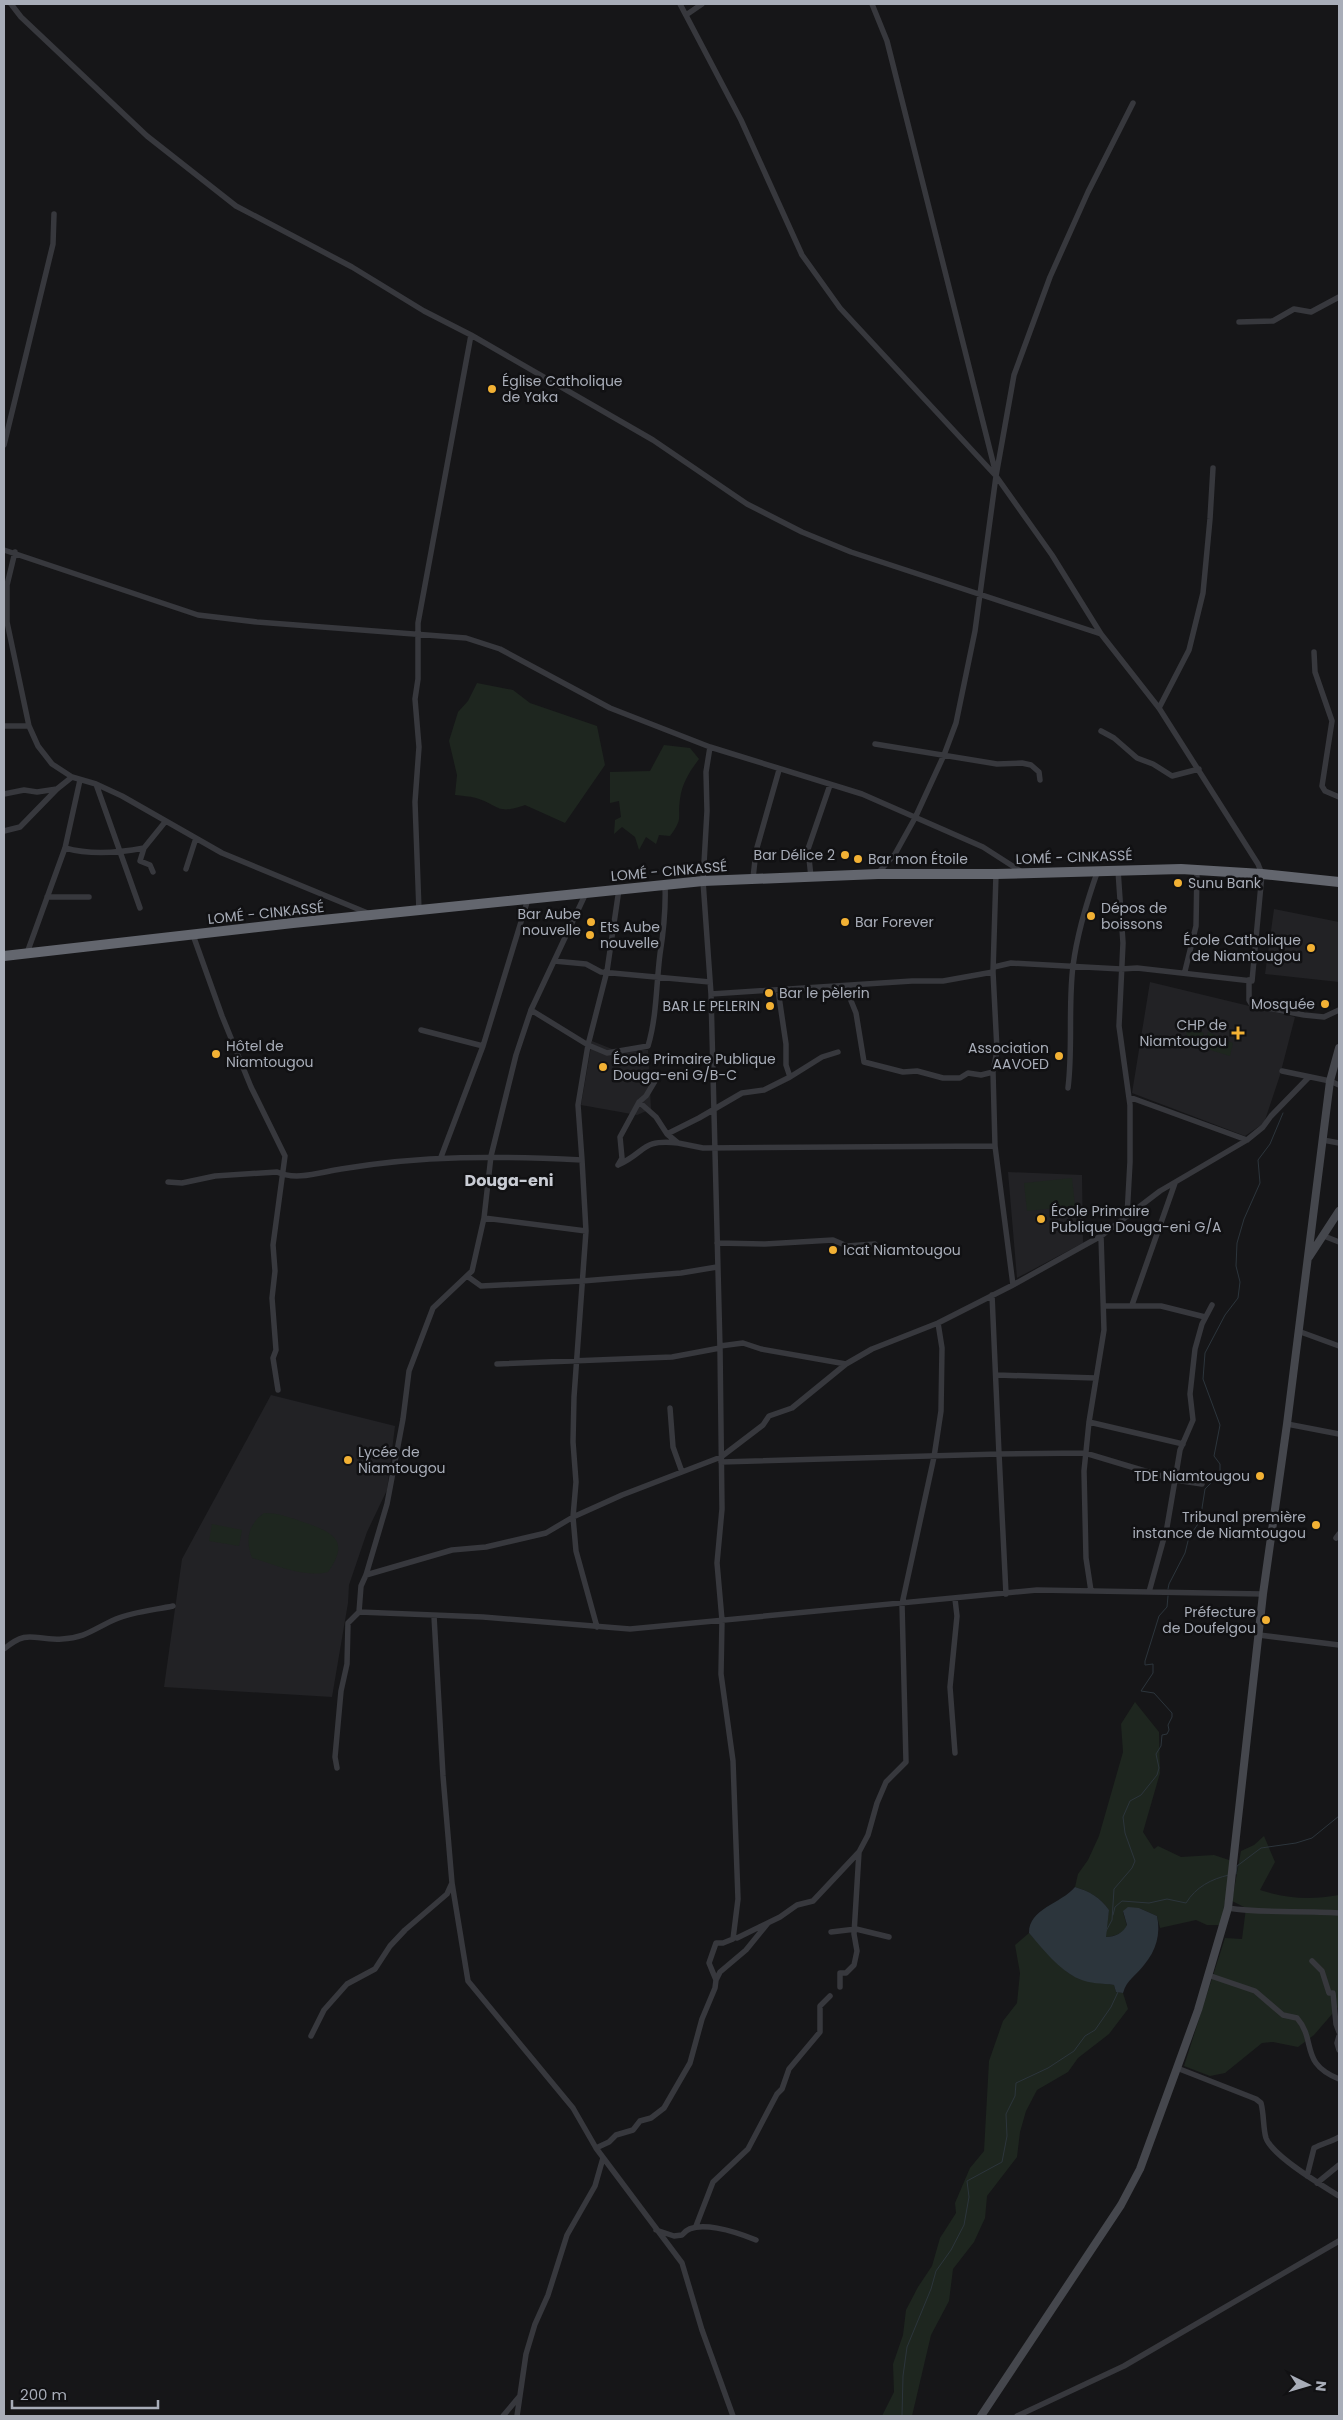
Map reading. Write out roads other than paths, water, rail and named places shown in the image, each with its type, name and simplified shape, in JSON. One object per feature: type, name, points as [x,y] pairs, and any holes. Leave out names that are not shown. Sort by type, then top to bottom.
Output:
[{"type":"highway","name":"LOMÉ - CINKASSÉ","points":[[4,956],[666,884],[753,878],[1197,869],[1339,882]]},
{"type":"main road","points":[[981,2416],[1121,2205],[1140,2168],[1177,2068],[1208,1976],[1228,1908],[1263,1594],[1309,1257],[1330,1081],[1339,1048]]},
{"type":"main road","points":[[1309,1257],[1339,1211]]},
{"type":"street","points":[[11,4],[21,17],[147,136],[236,206],[352,267],[424,311],[471,335],[653,440],[747,504],[778,520],[851,552],[980,592],[1101,634]]},
{"type":"street","points":[[680,4],[741,120],[802,255],[840,308],[996,476],[1052,555],[1101,634],[1159,708],[1199,769],[1262,874],[1252,980],[1217,978],[1185,971],[1137,968],[1121,970],[1011,963],[994,970],[943,981],[912,981],[712,994]]},
{"type":"street","points":[[686,15],[702,4]]},
{"type":"street","points":[[872,4],[887,41],[996,476]]},
{"type":"street","points":[[878,874],[895,854],[915,818],[944,755],[956,723],[975,631],[996,476],[1014,375],[1058,260],[1088,192],[1133,103]]},
{"type":"street","points":[[4,445],[53,244],[54,214]]},
{"type":"street","points":[[1240,322],[1273,321],[1294,309],[1311,312],[1339,297]]},
{"type":"street","points":[[419,911],[415,802],[419,747],[415,699],[420,634],[418,623],[471,335]]},
{"type":"street","points":[[1159,708],[1188,650],[1203,593],[1213,468]]},
{"type":"street","points":[[4,550],[15,552],[198,615],[258,622],[466,638],[490,644],[610,708],[710,747],[862,794],[983,847],[1022,872]]},
{"type":"street","points":[[15,552],[7,585],[7,622],[29,726],[38,746],[52,764],[72,777],[96,784],[122,796],[222,853],[374,915]]},
{"type":"street","points":[[1314,652],[1315,672],[1332,721],[1322,786],[1325,791],[1339,797]]},
{"type":"street","points":[[4,726],[29,726]]},
{"type":"street","points":[[1101,731],[1114,738],[1137,758],[1153,764],[1172,776],[1199,769]]},
{"type":"street","points":[[875,744],[997,764],[1022,763],[1031,765],[1039,772],[1040,780]]},
{"type":"street","points":[[710,747],[706,772],[707,811],[703,881],[712,994],[713,1110],[720,1347],[722,1509],[717,1563],[722,1620],[720,1674],[733,1761],[738,1899],[733,1939],[723,1943],[716,1943],[709,1963],[716,1980]]},
{"type":"street","points":[[753,878],[756,851],[780,770]]},
{"type":"street","points":[[4,831],[20,827],[57,789],[72,777]]},
{"type":"street","points":[[27,953],[64,848],[80,780]]},
{"type":"street","points":[[96,784],[140,908]]},
{"type":"street","points":[[811,877],[808,849],[830,785]]},
{"type":"street","points":[[4,794],[24,790],[37,792],[57,789]]},
{"type":"street","points":[[154,872],[150,865],[140,861],[144,848],[165,822]]},
{"type":"street","points":[[186,869],[196,838]]},
{"type":"street","points":[[64,848],[78,852],[120,852],[144,848]]},
{"type":"street","points":[[1185,971],[1196,926],[1197,869]]},
{"type":"street","points":[[1068,1088],[1072,1057],[1073,966],[1082,920],[1098,870]]},
{"type":"street","points":[[1118,870],[1122,943],[1119,1026],[1128,1097],[1130,1162],[1127,1216]]},
{"type":"street","points":[[996,874],[994,970],[997,1050],[993,1072],[996,1146],[1013,1285]]},
{"type":"street","points":[[531,1010],[588,1045],[608,1053],[648,1046],[655,1021],[658,978],[664,936],[666,884]]},
{"type":"street","points":[[597,1627],[576,1551],[573,1517],[576,1482],[574,1415],[586,1231],[578,1105],[588,1045],[607,971],[620,889]]},
{"type":"street","points":[[336,1768],[335,1757],[341,1691],[347,1664],[348,1623],[359,1612],[360,1586],[366,1575],[387,1504],[404,1419],[408,1371],[433,1308],[472,1271],[484,1218],[491,1156],[516,1055],[531,1010],[586,893]]},
{"type":"street","points":[[47,897],[89,897]]},
{"type":"street","points":[[441,1157],[483,1046],[528,900]]},
{"type":"street","points":[[193,935],[222,1016],[251,1087],[284,1152],[283,1174],[273,1245],[272,1298],[276,1350],[273,1358],[278,1390]]},
{"type":"street","points":[[554,961],[586,964],[595,970],[710,982]]},
{"type":"street","points":[[1249,980],[1249,1000],[1252,1005],[1324,1017],[1339,1010]]},
{"type":"street","points":[[845,986],[856,1013],[864,1062],[902,1072],[917,1071],[943,1078],[960,1078],[968,1073],[981,1075],[993,1072]]},
{"type":"street","points":[[778,990],[786,1044],[786,1065],[790,1077]]},
{"type":"street","points":[[421,1030],[483,1046]]},
{"type":"street","points":[[667,1134],[742,1093],[764,1090],[790,1077],[822,1057],[838,1052]]},
{"type":"street","points":[[1282,1071],[1330,1081],[1339,1085]]},
{"type":"street","points":[[721,1459],[763,1425],[769,1416],[792,1408],[846,1364],[872,1349],[938,1323],[1013,1285],[1101,1236],[1175,1183],[1247,1140],[1263,1127],[1271,1116],[1309,1077]]},
{"type":"street","points":[[655,1082],[646,1096],[639,1102],[620,1137],[622,1158],[618,1164],[630,1159],[645,1145],[656,1142],[714,1148],[996,1146]]},
{"type":"street","points":[[1128,1097],[1247,1140]]},
{"type":"street","points":[[639,1102],[656,1117],[667,1134],[678,1143]]},
{"type":"street","points":[[1323,1140],[1339,1143]]},
{"type":"street","points":[[168,1182],[182,1183],[225,1175],[277,1172],[301,1176],[359,1166],[441,1157],[491,1156],[582,1160]]},
{"type":"street","points":[[1132,1305],[1175,1183]]},
{"type":"street","points":[[484,1218],[586,1231]]},
{"type":"street","points":[[1091,1591],[1086,1558],[1085,1453],[1104,1330],[1101,1236]]},
{"type":"street","points":[[1324,1236],[1339,1242]]},
{"type":"street","points":[[717,1243],[765,1244],[832,1240],[847,1246],[875,1244]]},
{"type":"street","points":[[467,1276],[481,1286],[582,1281],[681,1273],[718,1267]]},
{"type":"street","points":[[992,1295],[1006,1594]]},
{"type":"street","points":[[1149,1592],[1167,1527],[1183,1444],[1193,1420],[1190,1394],[1195,1349],[1205,1317],[1212,1305]]},
{"type":"street","points":[[1104,1306],[1161,1306],[1205,1317]]},
{"type":"street","points":[[737,1938],[797,1906],[813,1901],[859,1852],[868,1835],[877,1803],[886,1782],[906,1762],[902,1604],[934,1457],[941,1411],[942,1348],[938,1323]]},
{"type":"street","points":[[1298,1331],[1339,1346]]},
{"type":"street","points":[[497,1364],[672,1357],[743,1343],[761,1349],[846,1364]]},
{"type":"street","points":[[997,1374],[1096,1378]]},
{"type":"street","points":[[670,1408],[673,1447],[682,1472]]},
{"type":"street","points":[[1089,1422],[1183,1444]]},
{"type":"street","points":[[1287,1424],[1339,1434]]},
{"type":"street","points":[[366,1575],[452,1550],[486,1547],[546,1533],[573,1517],[622,1495],[721,1459],[934,1457],[1085,1453],[1175,1480],[1202,1484]]},
{"type":"street","points":[[359,1612],[630,1629],[1037,1590],[1263,1594]]},
{"type":"street","points":[[955,1599],[957,1616],[950,1687],[955,1753]]},
{"type":"street","points":[[4,1649],[18,1639],[27,1636],[61,1640],[86,1636],[116,1619],[173,1606]]},
{"type":"street","points":[[434,1616],[442,1766],[452,1883],[468,1981],[573,2108],[596,2148],[682,2263],[713,2366],[734,2416]]},
{"type":"street","points":[[1259,1635],[1339,1645]]},
{"type":"street","points":[[840,1987],[840,1973],[846,1973],[854,1965],[857,1951],[859,1852]]},
{"type":"street","points":[[311,2036],[324,2010],[347,1984],[375,1969],[390,1946],[447,1894],[452,1883]]},
{"type":"street","points":[[1228,1908],[1251,1912],[1313,1910],[1339,1913]]},
{"type":"street","points":[[596,2148],[609,2142],[616,2135],[632,2130],[640,2121],[651,2118],[664,2108],[690,2063],[702,2019],[720,1972],[746,1950],[768,1923]]},
{"type":"street","points":[[831,1932],[856,1929],[889,1937]]},
{"type":"street","points":[[1312,1961],[1322,1971],[1329,1993],[1333,1993],[1336,2024],[1339,2034],[1337,2043],[1339,2050]]},
{"type":"street","points":[[1208,1976],[1255,1991],[1283,2015],[1297,2018],[1305,2030],[1311,2056],[1326,2074],[1339,2079]]},
{"type":"street","points":[[696,2226],[713,2182],[748,2149],[776,2094],[782,2089],[789,2070],[820,2032],[820,2006],[830,1996]]},
{"type":"street","points":[[1177,2068],[1256,2099],[1261,2103],[1266,2138],[1273,2148],[1307,2176],[1339,2196]]},
{"type":"street","points":[[1307,2176],[1314,2148],[1324,2143],[1330,2143],[1339,2137]]},
{"type":"street","points":[[517,2416],[526,2354],[535,2324],[548,2295],[567,2235],[595,2186],[604,2158]]},
{"type":"street","points":[[1318,2183],[1339,2165]]},
{"type":"street","points":[[656,2230],[678,2236],[685,2230],[696,2226],[742,2234],[756,2240]]},
{"type":"street","points":[[1017,2416],[1124,2366],[1339,2241]]},
{"type":"street","points":[[503,2416],[520,2395]]},
{"type":"waterway","points":[[1168,1589],[1185,1553],[1189,1537],[1200,1521],[1205,1489],[1220,1474],[1220,1464],[1214,1456],[1220,1425],[1203,1379],[1205,1353],[1225,1315],[1238,1298],[1240,1282],[1236,1266],[1237,1243],[1244,1219],[1260,1183],[1258,1160],[1270,1144],[1283,1113]]},
{"type":"waterway","points":[[1105,1933],[1112,1920],[1114,1889],[1132,1868],[1135,1861],[1125,1833],[1123,1817],[1130,1801],[1141,1795],[1157,1775],[1159,1768],[1156,1754],[1161,1746],[1162,1735],[1167,1734],[1169,1730],[1168,1725],[1172,1717],[1172,1713],[1154,1693],[1141,1691],[1153,1673],[1153,1664],[1145,1665],[1145,1661],[1159,1616],[1167,1607],[1168,1596]]},
{"type":"waterway","points":[[1236,1874],[1237,1866],[1261,1848],[1296,1843],[1312,1838],[1339,1816]]},
{"type":"waterway","points":[[1113,1915],[1115,1907],[1122,1901],[1149,1903],[1167,1899],[1186,1903],[1194,1892],[1204,1884],[1229,1875]]},
{"type":"waterway","points":[[902,2416],[903,2376],[907,2347],[931,2289],[936,2271],[951,2250],[964,2225],[969,2197],[967,2181],[1002,2162],[1007,2136],[1006,2114],[1015,2096],[1016,2083],[1048,2068],[1074,2051],[1085,2036],[1095,2030],[1111,2007],[1118,1992]]},
{"type":"place","name":"Église Catholique de Yaka","points":[[492,389]]},
{"type":"place","name":"Bar Délice 2","points":[[845,855]]},
{"type":"place","name":"Bar mon Étoile","points":[[858,859]]},
{"type":"place","name":"Sunu Bank","points":[[1178,883]]},
{"type":"place","name":"Dépos de boissons","points":[[1091,916]]},
{"type":"place","name":"Bar Aube nouvelle","points":[[591,922]]},
{"type":"place","name":"Bar Forever","points":[[845,922]]},
{"type":"place","name":"Ets Aube nouvelle","points":[[590,935]]},
{"type":"place","name":"École Catholique de Niamtougou","points":[[1311,948]]},
{"type":"place","name":"Bar le pèlerin","points":[[769,993]]},
{"type":"place","name":"Mosquée","points":[[1325,1004]]},
{"type":"place","name":"BAR LE PELERIN","points":[[770,1006]]},
{"type":"place","name":"CHP de Niamtougou","points":[[1238,1033]]},
{"type":"place","name":"Hôtel de Niamtougou","points":[[216,1054]]},
{"type":"place","name":"Association AAVOED","points":[[1059,1056]]},
{"type":"place","name":"École Primaire Publique Douga-eni G/B-C","points":[[603,1067]]},
{"type":"place","name":"École Primaire Publique Douga-eni G/A","points":[[1041,1219]]},
{"type":"place","name":"Icat Niamtougou","points":[[833,1250]]},
{"type":"place","name":"Lycée de Niamtougou","points":[[348,1460]]},
{"type":"place","name":"TDE Niamtougou","points":[[1260,1476]]},
{"type":"place","name":"Tribunal première instance de Niamtougou","points":[[1316,1525]]},
{"type":"place","name":"Préfecture de Doufelgou","points":[[1266,1620]]},
{"type":"district","name":"Douga-eni","points":[[509,1180]]}]
